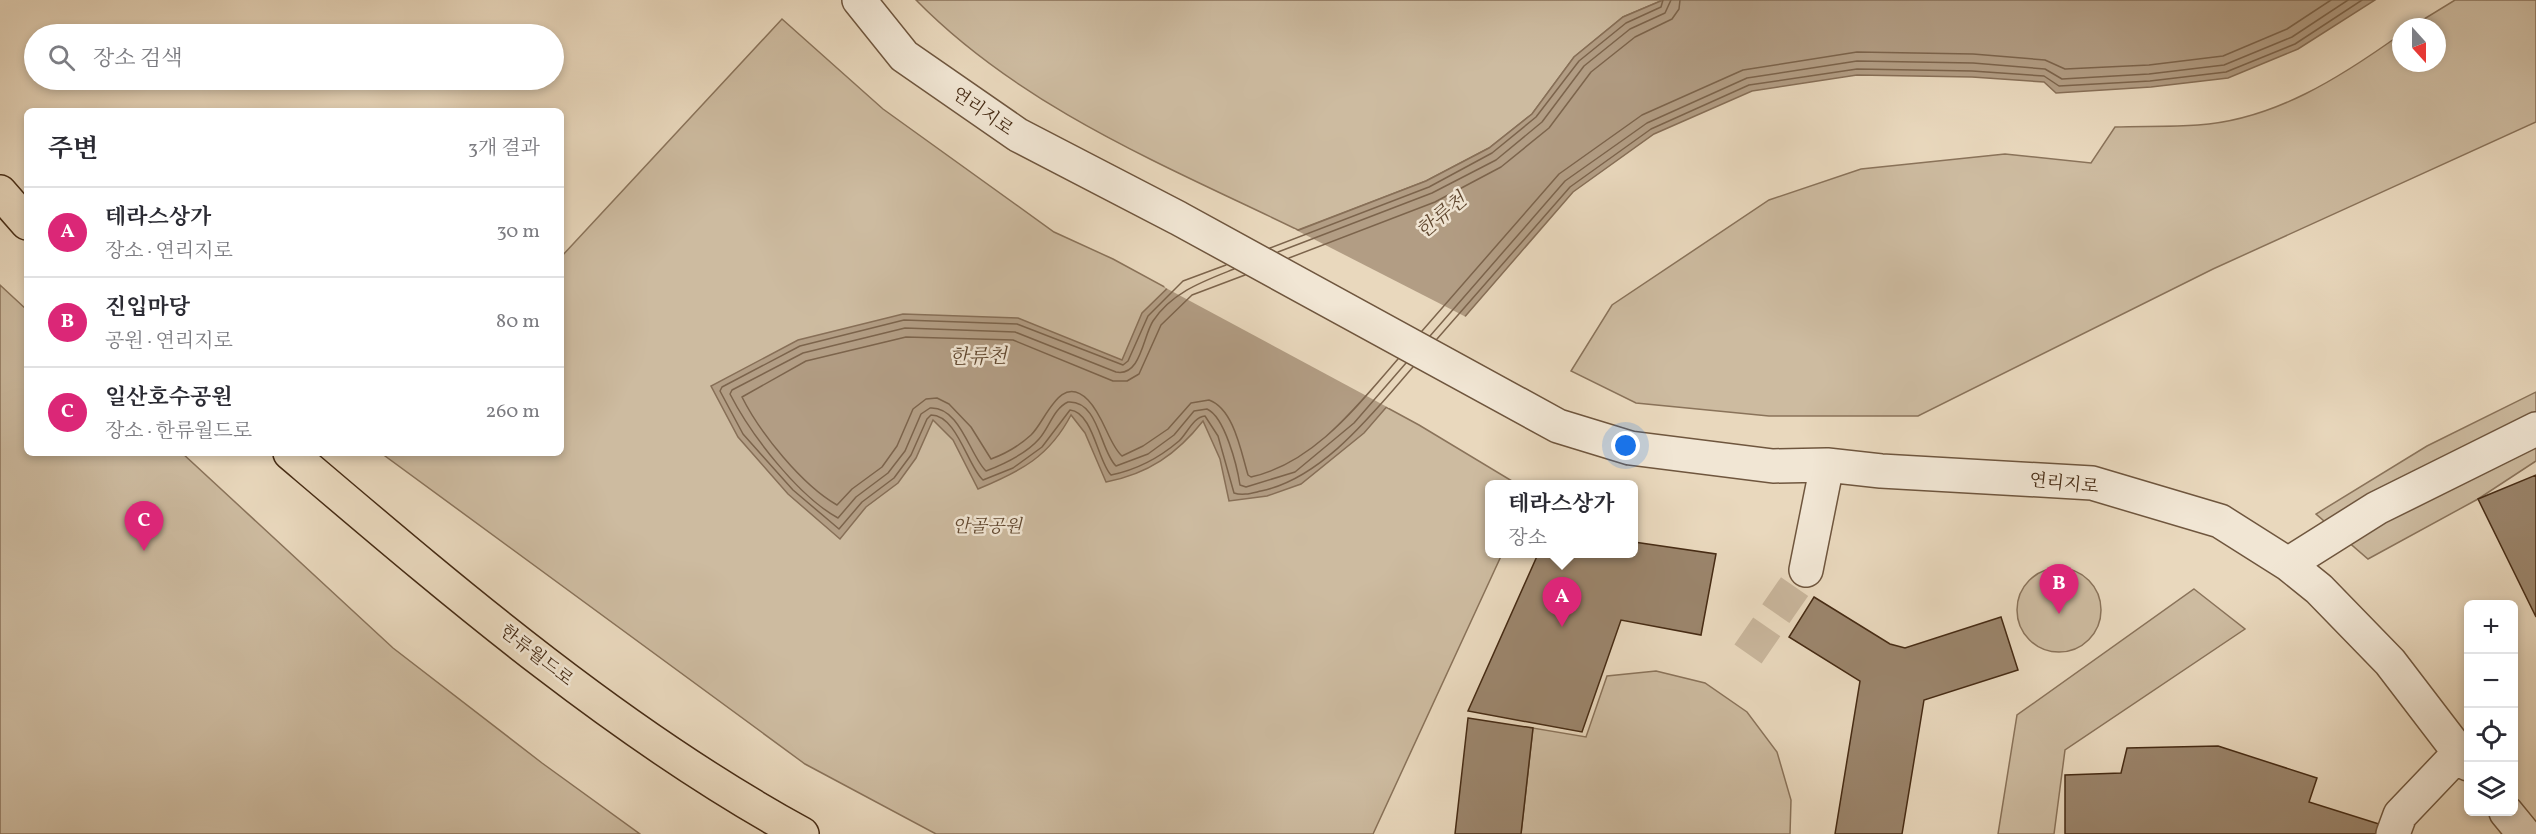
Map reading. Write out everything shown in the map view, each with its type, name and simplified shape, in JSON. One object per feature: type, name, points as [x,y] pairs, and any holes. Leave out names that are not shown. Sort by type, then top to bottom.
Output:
[{"type":"main road","points":[[0,192],[24,220]]},
{"type":"main road","name":"한류월드로","points":[[294,456],[417,560],[559,673],[735,798],[802,834]]},
{"type":"street","name":"연리지로","points":[[859,0],[904,56],[1018,135],[1130,193],[1558,426],[1630,448],[1773,466],[1827,465],[1881,471],[2092,483],[2220,521],[2288,564],[2319,589],[2390,662],[2464,758]]},
{"type":"street","points":[[2288,564],[2378,508],[2536,429]]},
{"type":"street","points":[[1806,570],[1827,465]]},
{"type":"street","points":[[2393,834],[2400,815],[2464,758]]},
{"type":"street","points":[[2509,816],[2524,834]]},
{"type":"green space","points":[[916,0],[1663,0],[1623,17],[1574,57],[1532,114],[1489,148],[1426,181],[1298,230],[1146,157],[1048,103],[957,38]]},
{"type":"green space","points":[[2455,0],[2536,0],[2536,122],[2213,269],[1918,416],[1769,416],[1636,403],[1571,371],[1612,305],[1769,200],[1861,169],[2005,154],[2091,163],[2115,127],[2198,125],[2253,115],[2305,94],[2355,66],[2392,40],[2392,72],[2446,72],[2446,18],[2426,18]]},
{"type":"green space","name":"안골공원","points":[[782,19],[883,109],[1054,232],[1113,259],[1419,425],[1510,480],[1485,480],[1485,558],[1500,558],[1373,834],[936,834],[805,764],[385,456],[564,456],[564,254]]},
{"type":"green space","points":[[0,285],[24,307],[24,456],[185,456],[393,648],[542,763],[640,834],[0,834]]},
{"type":"green space","points":[[2536,392],[2536,461],[2478,499],[2368,559],[2316,514],[2427,446]]},
{"type":"green space","points":[[2059,568],[2075,571],[2089,580],[2098,594],[2101,610],[2098,626],[2089,640],[2075,649],[2059,652],[2043,649],[2029,640],[2020,626],[2017,610],[2020,594],[2029,580],[2043,571]]},
{"type":"green space","points":[[2194,589],[2245,629],[2065,750],[2054,834],[1998,834],[2017,715]]},
{"type":"green space","points":[[1656,671],[1705,683],[1747,712],[1777,752],[1791,800],[1790,834],[1521,834],[1533,728],[1586,737],[1607,676]]},
{"type":"water","name":"한류천","points":[[1663,0],[2375,0],[2298,49],[2228,78],[2151,87],[2056,93],[2044,82],[1972,77],[1857,75],[1752,91],[1654,134],[1573,192],[1364,433],[1301,484],[1267,496],[1229,501],[1220,459],[1203,421],[1183,443],[1160,461],[1135,474],[1106,482],[1085,433],[1071,415],[1053,442],[1032,461],[1008,476],[978,489],[953,440],[933,420],[916,458],[898,483],[866,507],[840,539],[788,494],[738,437],[711,386],[798,340],[903,314],[1018,318],[1122,360],[1142,313],[1180,276],[1426,181],[1489,148],[1532,114],[1574,57],[1623,17]]},
{"type":"pier","points":[[1294,229],[1468,318],[1389,408],[1164,287],[1178,273]]},
{"type":"building","points":[[2536,475],[2536,617],[2478,499]]},
{"type":"building","points":[[1638,543],[1716,554],[1701,635],[1621,620],[1582,732],[1468,711],[1536,558],[1638,558]]},
{"type":"building","points":[[1814,597],[1890,644],[1905,648],[2001,617],[2018,670],[1924,700],[1902,834],[1835,834],[1860,681],[1789,637]]},
{"type":"building","points":[[1468,718],[1533,728],[1521,834],[1455,834]]},
{"type":"building","points":[[2218,746],[2317,778],[2309,802],[2379,824],[2376,834],[2065,834],[2065,775],[2121,773],[2127,748]]},
{"type":"tunnel","points":[[1748,654],[1806,570]]},
{"type":"place","name":"일산호수공원","points":[[144,551]]},
{"type":"place","name":"진입마당","points":[[2059,614]]},
{"type":"place","name":"테라스상가","points":[[1562,627]]}]
